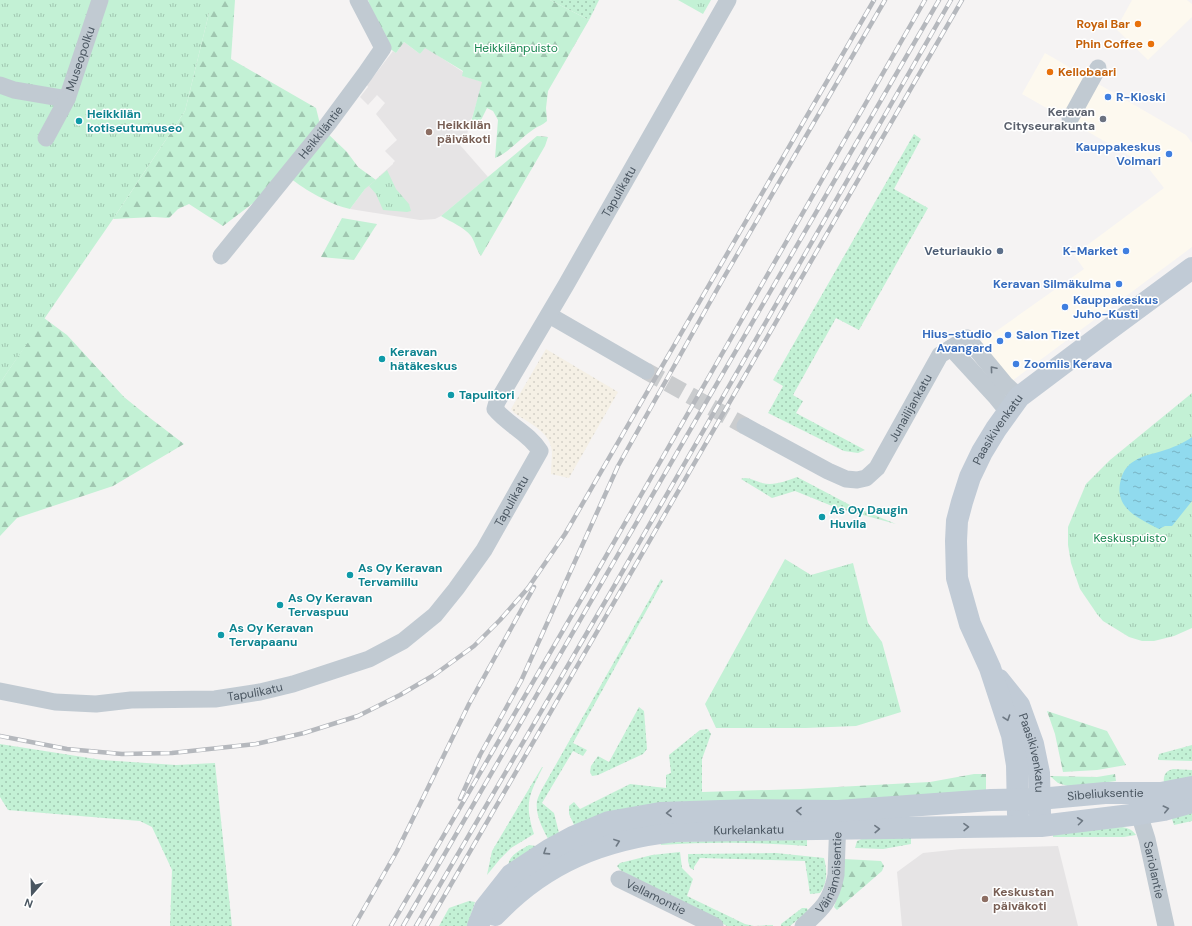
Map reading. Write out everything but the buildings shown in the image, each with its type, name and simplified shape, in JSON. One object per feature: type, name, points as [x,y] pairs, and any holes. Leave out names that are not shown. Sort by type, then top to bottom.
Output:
[{"type":"street","name":"Museopolku","points":[[0,85],[14,90],[67,99],[100,0]]},
{"type":"street","name":"Heikkiläntie","points":[[221,256],[328,124],[383,48],[358,0]]},
{"type":"street","name":"Tapulikatu","points":[[0,691],[55,702],[90,703],[131,700],[215,699],[260,692],[293,684],[369,659],[403,641],[435,615],[484,550],[540,451],[534,441],[503,418],[495,409],[503,391],[549,315],[728,0]]},
{"type":"street","points":[[1070,119],[1098,68]]},
{"type":"street","points":[[46,138],[67,99]]},
{"type":"street","name":"Paasikivenkatu","points":[[1019,826],[1016,765],[1012,735],[990,668],[970,624],[957,578],[957,521],[970,477],[982,452],[1013,405],[1096,339],[1192,268]]},
{"type":"street","points":[[549,315],[646,371]]},
{"type":"street","name":"Junailijankatu","points":[[745,426],[828,471],[846,479],[857,480],[866,478],[877,468],[940,355],[967,338],[1006,384],[1013,405]]},
{"type":"street","points":[[951,348],[995,396],[1013,405]]},
{"type":"street","name":"Paasikivenkatu","points":[[990,668],[1019,704],[1032,744],[1039,773],[1041,826]]},
{"type":"street","name":"Sibeliuksentie","points":[[1018,800],[1105,793],[1161,793],[1192,787]]},
{"type":"street","name":"Kurkelankatu","points":[[484,926],[519,892],[553,868],[580,855],[624,839],[648,834],[675,831],[838,820],[976,800],[1018,800]]},
{"type":"street","name":"Sibeliuksentie","points":[[1041,826],[1139,814],[1164,810],[1192,802]]},
{"type":"street","name":"Kurkelankatu","points":[[478,926],[485,908],[511,875],[549,850],[573,837],[608,822],[660,813],[751,810],[838,820],[1041,826]]},
{"type":"street","name":"Sariolantie","points":[[1139,814],[1147,839],[1166,926]]},
{"type":"street","name":"Väinämöisentie","points":[[803,926],[822,908],[827,901],[834,884],[836,875],[838,820]]},
{"type":"street","name":"Vellamontie","points":[[619,879],[715,926]]},
{"type":"shaded area","points":[[1132,0],[1187,0],[1192,4],[1192,17],[1148,60],[1116,29]]},
{"type":"shaded area","name":"Heikkilän päiväkoti","points":[[404,42],[420,54],[425,47],[463,72],[463,76],[483,82],[467,134],[460,145],[488,177],[441,216],[435,219],[420,220],[350,209],[365,189],[395,161],[385,151],[397,140],[376,114],[385,103],[377,95],[368,105],[360,97],[368,87],[367,85],[393,51],[396,53]]},
{"type":"shaded area","points":[[1045,53],[1186,135],[1192,143],[1192,247],[1012,381],[978,344],[1084,269],[1074,255],[1164,188],[1146,165],[1022,94]]},
{"type":"shaded area","name":"Keskustan päiväkoti","points":[[1058,846],[1078,926],[902,926],[897,872],[923,853],[961,849]]},
{"type":"green space","points":[[0,0],[209,0],[209,13],[185,111],[113,219],[0,383]]},
{"type":"green space","points":[[209,0],[235,0],[231,59],[316,108],[320,124],[272,189],[223,226],[189,204],[178,209],[169,218],[154,217],[113,219],[185,111],[209,13]]},
{"type":"green space","name":"Heikkilänpuisto","points":[[368,0],[550,0],[589,20],[548,91],[546,108],[547,121],[495,158],[498,120],[493,111],[487,108],[477,128],[470,126],[482,82],[462,76],[463,71],[425,48],[420,54],[404,42],[396,53],[382,43]]},
{"type":"green space","points":[[550,0],[599,0],[589,20]]},
{"type":"green space","points":[[678,0],[711,0],[703,14]]},
{"type":"green space","points":[[326,132],[347,152],[358,167],[376,180],[365,189],[350,209],[318,196],[290,178]]},
{"type":"green space","points":[[914,134],[921,139],[894,189],[928,208],[859,330],[836,318],[793,395],[803,401],[796,413],[865,450],[858,453],[844,451],[768,413],[783,386],[773,380]]},
{"type":"green space","points":[[537,136],[548,137],[545,146],[481,256],[468,233],[461,227],[441,216]]},
{"type":"green space","points":[[387,170],[396,189],[409,204],[411,211],[383,210],[376,194],[369,186]]},
{"type":"green space","points":[[342,218],[377,224],[354,260],[321,257]]},
{"type":"green space","points":[[44,318],[67,335],[124,397],[184,444],[113,486],[17,518],[0,536],[0,383]]},
{"type":"green space","name":"Keskuspuisto","points":[[1192,393],[1192,628],[1174,636],[1154,641],[1142,641],[1129,637],[1103,621],[1080,589],[1071,563],[1068,545],[1068,527],[1086,484],[1110,460]]},
{"type":"green space","points":[[797,477],[850,505],[896,524],[837,508],[795,491],[772,498],[741,479],[748,478],[762,483],[771,484],[780,483]]},
{"type":"green space","points":[[785,559],[811,575],[853,563],[868,623],[882,642],[901,712],[856,726],[806,728],[716,728],[705,704]]},
{"type":"green space","points":[[661,579],[663,581],[573,743],[587,750],[583,756],[573,751],[542,803],[554,813],[560,837],[550,842],[538,817],[537,801],[539,795]]},
{"type":"green space","points":[[639,707],[644,711],[647,749],[643,754],[598,775],[592,776],[590,772],[591,766],[598,756],[609,762]]},
{"type":"green space","points":[[1047,711],[1107,731],[1126,765],[1097,770],[1063,772],[1055,734]]},
{"type":"green space","points":[[708,729],[711,734],[702,759],[702,805],[575,827],[569,814],[569,806],[574,802],[580,809],[630,784],[666,788],[666,775],[671,773],[669,755],[700,730]]},
{"type":"green space","points":[[0,744],[102,760],[176,765],[215,763],[232,926],[170,926],[172,870],[152,827],[140,821],[8,810],[0,797]]},
{"type":"green space","points":[[1192,745],[1192,761],[1158,760],[1159,754]]},
{"type":"green space","points":[[542,767],[531,792],[529,807],[529,814],[534,834],[511,848],[487,875],[492,851]]},
{"type":"green space","points":[[1173,769],[1192,770],[1192,780],[1164,783],[1165,774]]},
{"type":"green space","points":[[974,774],[986,774],[986,793],[971,796],[702,805],[702,792],[800,789],[930,782]]},
{"type":"green space","points":[[1115,774],[1116,781],[1071,787],[1058,783],[1050,776],[1097,777]]},
{"type":"green space","points":[[1192,808],[1192,821],[1174,825],[1171,816]]},
{"type":"green space","points":[[1122,827],[1127,828],[1136,835],[1124,837],[1053,837],[1053,833]]},
{"type":"green space","points":[[911,836],[911,844],[883,849],[855,848],[857,841],[866,837]]},
{"type":"green space","points":[[807,839],[807,846],[734,843],[661,845],[660,842]]},
{"type":"green space","points":[[529,845],[542,847],[508,867],[512,857],[518,851]]},
{"type":"green space","points":[[680,852],[682,868],[693,879],[687,896],[745,924],[754,926],[727,926],[620,870],[617,866],[620,863],[652,855]]},
{"type":"green space","points":[[776,853],[824,858],[826,880],[820,893],[810,894],[805,861],[700,858],[694,867],[694,870],[690,868],[688,861],[688,854]]},
{"type":"green space","points":[[844,859],[881,861],[884,866],[882,871],[837,910],[834,907],[842,883]]},
{"type":"green space","points":[[469,901],[475,902],[467,926],[439,926],[449,908]]},
{"type":"green space","points":[[802,908],[807,908],[808,911],[790,926],[781,926],[781,924]]},
{"type":"sand","points":[[546,349],[618,392],[569,478],[551,474],[552,452],[548,439],[532,424],[514,413],[511,409]]},
{"type":"water","points":[[1192,437],[1192,501],[1172,526],[1165,526],[1159,529],[1143,521],[1129,511],[1124,505],[1119,489],[1122,476],[1128,466],[1139,458],[1174,447]]},
{"type":"tunnel","points":[[646,371],[745,426]]},
{"type":"railway","points":[[0,736],[67,749],[122,754],[172,753],[256,744],[304,733],[358,716],[400,695],[434,675],[474,646],[500,620],[528,588],[565,534],[874,0]]},
{"type":"railway","points":[[460,799],[480,755],[521,681],[618,466],[723,279],[885,0]]},
{"type":"railway","points":[[391,926],[590,584],[925,0]]},
{"type":"railway","points":[[403,926],[939,0]]},
{"type":"railway","points":[[416,926],[609,595],[951,0]]},
{"type":"railway","points":[[427,926],[962,0]]},
{"type":"railway","points":[[354,926],[397,851],[469,704],[534,587]]},
{"type":"place","name":"Royal Bar","points":[[1138,24]]},
{"type":"place","name":"Phin Coffee","points":[[1151,44]]},
{"type":"place","name":"Kellobaari","points":[[1050,72]]},
{"type":"place","name":"R-Kioski","points":[[1108,97]]},
{"type":"place","name":"Keravan Cityseurakunta","points":[[1103,119]]},
{"type":"place","name":"Heikkilän kotiseutumuseo","points":[[79,121]]},
{"type":"place","name":"Heikkilän päiväkoti","points":[[429,132]]},
{"type":"place","name":"Kauppakeskus Volmari","points":[[1169,154]]},
{"type":"place","name":"Veturiaukio","points":[[1000,251]]},
{"type":"place","name":"K-Market","points":[[1126,251]]},
{"type":"place","name":"Keravan Silmäkulma","points":[[1119,284]]},
{"type":"place","name":"Kauppakeskus Juho-Kusti","points":[[1065,307]]},
{"type":"place","name":"Salon Tizet","points":[[1008,335]]},
{"type":"place","name":"Hius-studio Avangard","points":[[1000,341]]},
{"type":"place","name":"Keravan hätäkeskus","points":[[382,359]]},
{"type":"place","name":"Zoomiis Kerava","points":[[1016,364]]},
{"type":"place","name":"Tapulitori","points":[[451,395]]},
{"type":"place","name":"As Oy Daugin Huvila","points":[[822,517]]},
{"type":"place","name":"As Oy Keravan Tervamiilu","points":[[350,575]]},
{"type":"place","name":"As Oy Keravan Tervaspuu","points":[[280,605]]},
{"type":"place","name":"As Oy Keravan Tervapaanu","points":[[221,635]]},
{"type":"place","name":"Keskustan päiväkoti","points":[[985,899]]}]
